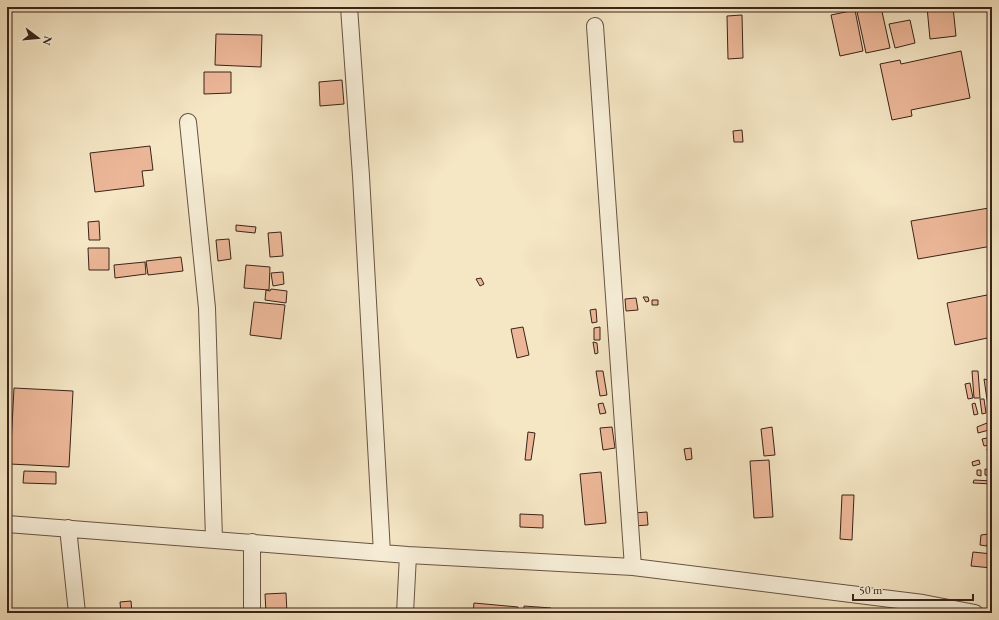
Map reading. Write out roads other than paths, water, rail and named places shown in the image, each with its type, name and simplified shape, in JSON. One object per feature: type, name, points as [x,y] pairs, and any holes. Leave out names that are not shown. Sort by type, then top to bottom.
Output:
[{"type":"street","points":[[349,7],[362,183],[382,553]]},
{"type":"street","points":[[595,26],[633,567]]},
{"type":"street","points":[[188,122],[207,308],[214,539]]},
{"type":"street","points":[[7,524],[408,555],[633,567],[924,608],[975,613]]},
{"type":"street","points":[[68,528],[77,613]]},
{"type":"street","points":[[252,542],[252,613]]},
{"type":"street","points":[[405,613],[408,555]]}]
